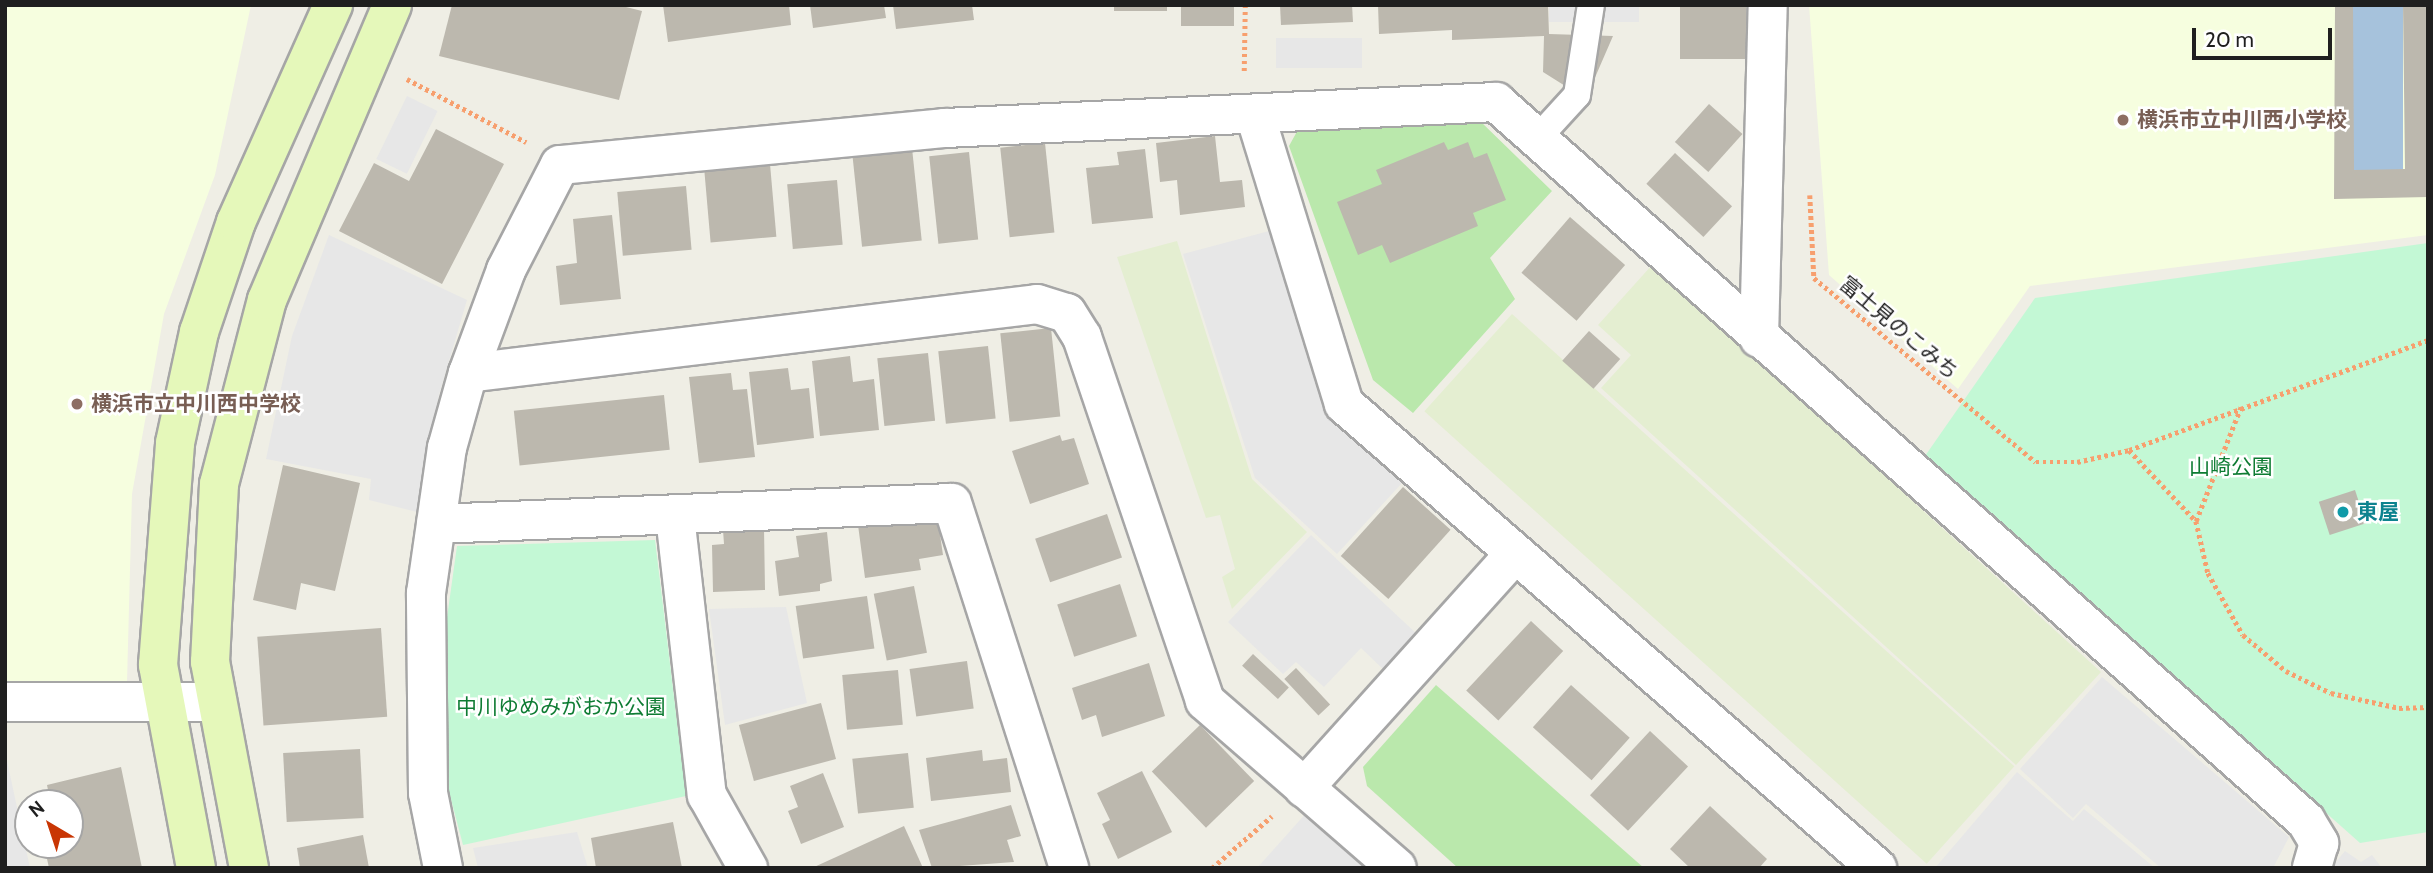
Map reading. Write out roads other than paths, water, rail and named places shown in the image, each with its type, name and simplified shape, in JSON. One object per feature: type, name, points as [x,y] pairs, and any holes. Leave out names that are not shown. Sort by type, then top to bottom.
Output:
[{"type":"street","points":[[196,868],[162,702],[163,554],[174,443],[199,332],[236,222],[333,5]]},
{"type":"street","points":[[249,868],[213,702],[211,571],[219,484],[239,393],[267,300],[393,5]]},
{"type":"street","points":[[1759,338],[1768,5]]},
{"type":"street","points":[[443,868],[428,793],[423,660],[436,524],[468,373],[506,270],[560,165],[945,128],[1256,118],[1496,102],[1535,141],[2306,821],[2319,843],[2312,868]]},
{"type":"street","points":[[1256,118],[1344,404],[1512,557],[1877,868]]},
{"type":"street","points":[[468,373],[1052,305],[1083,337],[1205,701],[1397,868]]},
{"type":"street","points":[[436,524],[952,503],[1069,868]]},
{"type":"street","points":[[675,516],[707,795],[748,868]]},
{"type":"street","points":[[1304,788],[1512,557]]},
{"type":"street","points":[[5,702],[213,702]]},
{"type":"lane","points":[[1535,141],[1577,95],[1591,5]]},
{"type":"water","points":[[2353,5],[2403,5],[2403,170],[2353,170]]},
{"type":"place","name":"横浜市立中川西小学校","points":[[2123,120]]},
{"type":"place","name":"横浜市立中川西中学校","points":[[77,404]]},
{"type":"place","name":"東屋","points":[[2343,512]]},
{"type":"park label","name":"山崎公園","points":[[2231,467]]},
{"type":"park label","name":"中川ゆめみがおか公園","points":[[561,707]]}]
